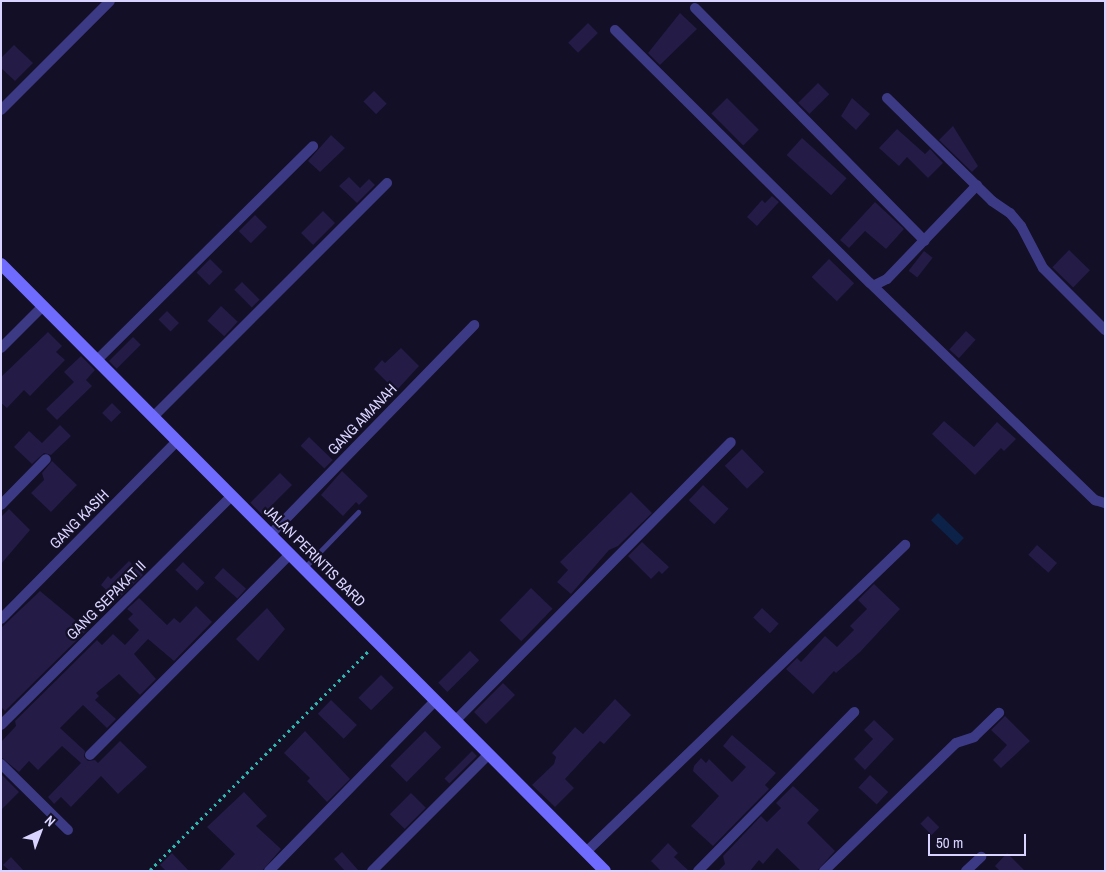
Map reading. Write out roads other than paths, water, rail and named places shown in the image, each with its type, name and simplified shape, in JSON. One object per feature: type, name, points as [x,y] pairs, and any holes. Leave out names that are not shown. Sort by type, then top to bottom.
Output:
[{"type":"street","points":[[1,110],[110,1]]},
{"type":"street","points":[[695,8],[925,241]]},
{"type":"street","points":[[615,30],[870,283],[875,285],[1095,500],[1105,503]]},
{"type":"street","points":[[887,98],[1021,226],[1043,268],[1105,330]]},
{"type":"street","points":[[96,360],[313,146]]},
{"type":"street","points":[[153,417],[387,183]]},
{"type":"street","points":[[875,285],[887,279],[977,184]]},
{"type":"street","name":"JALAN PERINTIS BARD","points":[[1,264],[605,871]]},
{"type":"street","points":[[1,348],[43,306]]},
{"type":"street","name":"GANG AMANAH","points":[[270,535],[474,325]]},
{"type":"street","name":"GANG KASIH","points":[[1,619],[177,441]]},
{"type":"street","points":[[455,720],[730,442]]},
{"type":"street","points":[[1,506],[46,459]]},
{"type":"street","name":"GANG SEPAKAT II","points":[[1,725],[232,496]]},
{"type":"street","points":[[586,852],[904,545]]},
{"type":"street","points":[[90,755],[290,554]]},
{"type":"street","points":[[269,871],[436,701]]},
{"type":"street","points":[[698,871],[854,712]]},
{"type":"street","points":[[824,871],[956,742],[974,738],[998,713]]},
{"type":"street","points":[[372,871],[489,754]]},
{"type":"street","points":[[1,764],[68,830]]},
{"type":"street","points":[[966,871],[981,857]]},
{"type":"lane","points":[[304,568],[358,512]]},
{"type":"water","points":[[938,513],[964,538],[957,545],[931,520]]}]
